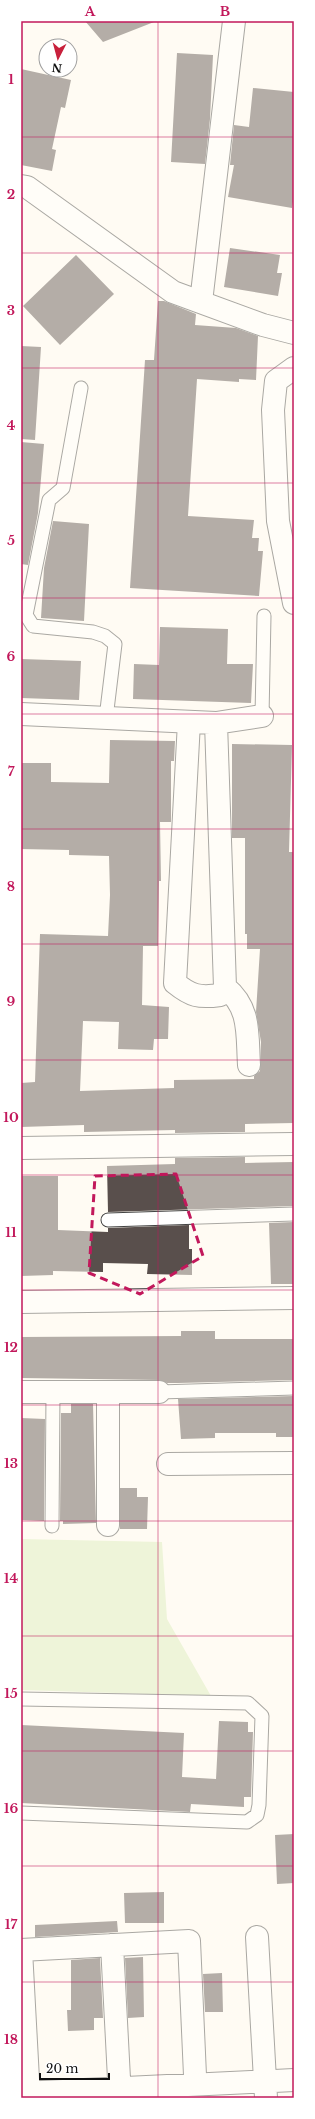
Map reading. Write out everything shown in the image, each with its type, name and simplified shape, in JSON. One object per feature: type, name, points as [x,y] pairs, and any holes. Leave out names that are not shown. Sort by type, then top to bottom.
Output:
[{"type":"street","points":[[201,302],[234,21]]},
{"type":"street","points":[[21,186],[27,187],[173,292],[263,325],[294,333]]},
{"type":"street","points":[[294,368],[276,381],[273,410],[278,521],[294,603]]},
{"type":"street","points":[[21,714],[216,723],[262,716]]},
{"type":"street","points":[[189,722],[175,983],[188,993],[203,997],[220,995],[225,987],[216,723]]},
{"type":"street","points":[[225,987],[236,996],[244,1010],[249,1065]]},
{"type":"street","points":[[21,1148],[294,1144]]},
{"type":"street","points":[[21,1302],[294,1298]]},
{"type":"street","points":[[21,1392],[159,1392]]},
{"type":"street","points":[[108,1392],[108,1525]]},
{"type":"street","points":[[168,1464],[294,1463]]},
{"type":"street","points":[[257,1937],[266,2090]]},
{"type":"street","points":[[196,2091],[189,1941],[21,1950],[26,2094],[266,2090],[294,2080]]},
{"type":"street","points":[[112,1945],[120,2093]]},
{"type":"lane","points":[[81,388],[62,488],[49,500],[26,615],[33,626],[93,632],[105,636],[115,644],[106,718]]},
{"type":"lane","points":[[262,716],[264,616]]},
{"type":"lane","points":[[108,1220],[294,1214]]},
{"type":"lane","points":[[159,1392],[294,1388]]},
{"type":"lane","points":[[52,1526],[54,1392]]},
{"type":"lane","points":[[21,1699],[248,1703],[262,1716],[259,1805],[257,1815],[246,1822],[21,1812]]},
{"type":"highlighted area","points":[[176,1174],[203,1256],[140,1294],[89,1273],[95,1176]]},
{"type":"green space","points":[[21,1539],[162,1542],[167,1619],[211,1696],[21,1690]]},
{"type":"building","points":[[85,21],[154,21],[154,22],[103,42]]},
{"type":"building","points":[[177,53],[213,55],[210,119],[205,164],[171,162]]},
{"type":"building","points":[[21,69],[38,73],[38,78],[62,78],[71,80],[65,108],[61,107],[52,149],[56,150],[52,171],[21,165]]},
{"type":"building","points":[[253,88],[294,92],[294,195],[292,208],[228,197],[234,165],[230,165],[234,125],[249,127]]},
{"type":"building","points":[[230,248],[280,255],[277,273],[282,273],[278,296],[224,287]]},
{"type":"building","points":[[76,255],[114,294],[60,345],[23,306]]},
{"type":"building","points":[[158,301],[164,301],[196,314],[195,325],[236,328],[258,336],[256,380],[239,379],[239,382],[197,379],[188,516],[254,520],[252,538],[259,538],[258,551],[263,551],[259,596],[130,588],[145,360],[154,360]]},
{"type":"building","points":[[21,346],[41,347],[35,440],[21,439]]},
{"type":"building","points":[[21,442],[44,444],[38,513],[28,565],[21,564]]},
{"type":"building","points":[[53,521],[89,524],[84,621],[41,618],[44,568]]},
{"type":"building","points":[[160,627],[228,629],[227,664],[253,664],[251,703],[133,699],[134,664],[159,665]]},
{"type":"building","points":[[21,659],[81,661],[79,700],[21,698]]},
{"type":"building","points":[[110,740],[175,741],[174,761],[171,761],[171,822],[160,822],[161,881],[159,881],[158,946],[143,946],[142,1005],[169,1007],[168,1039],[154,1039],[153,1050],[118,1049],[119,1022],[83,1021],[80,1091],[174,1088],[174,1080],[254,1079],[254,1076],[260,1071],[261,1042],[256,1012],[260,949],[247,949],[247,934],[245,934],[245,838],[232,838],[232,744],[292,745],[289,852],[294,852],[294,1123],[245,1124],[245,1132],[175,1133],[175,1130],[84,1132],[84,1125],[21,1127],[21,1083],[35,1082],[40,934],[108,936],[110,895],[109,856],[69,855],[69,850],[21,849],[21,763],[51,763],[51,782],[109,783]]},
{"type":"building","points":[[245,1157],[245,1163],[294,1162],[294,1206],[108,1212],[107,1166],[175,1164],[175,1158]]},
{"type":"building","points":[[21,1176],[58,1176],[58,1230],[108,1232],[108,1228],[189,1225],[189,1249],[192,1249],[192,1275],[147,1274],[148,1264],[103,1263],[103,1272],[53,1271],[53,1275],[21,1276]]},
{"type":"building","points":[[294,1222],[294,1284],[271,1284],[269,1223]]},
{"type":"building","points":[[181,1331],[215,1331],[215,1339],[294,1339],[294,1380],[167,1383],[159,1380],[21,1378],[21,1337],[181,1336]]},
{"type":"building","points":[[294,1396],[294,1437],[276,1437],[276,1433],[215,1433],[215,1438],[181,1439],[178,1399]]},
{"type":"building","points":[[71,1404],[93,1404],[96,1523],[63,1524],[63,1521],[60,1521],[61,1413],[71,1413]]},
{"type":"building","points":[[21,1418],[45,1419],[44,1521],[21,1520]]},
{"type":"building","points":[[120,1488],[137,1488],[137,1497],[148,1497],[147,1529],[120,1529]]},
{"type":"building","points":[[219,1721],[248,1722],[248,1732],[253,1732],[251,1797],[244,1797],[244,1807],[191,1804],[190,1812],[21,1803],[21,1725],[184,1733],[182,1777],[216,1779]]},
{"type":"building","points":[[294,1834],[294,1883],[277,1884],[275,1835]]},
{"type":"building","points":[[164,1892],[164,1923],[125,1923],[124,1893]]},
{"type":"building","points":[[117,1921],[118,1932],[35,1937],[35,1925]]},
{"type":"building","points":[[143,1957],[144,2017],[128,2018],[125,1958]]},
{"type":"building","points":[[100,1958],[103,2018],[94,2018],[94,2030],[68,2031],[67,2010],[71,2010],[71,1960]]},
{"type":"building","points":[[222,1973],[223,2012],[205,2012],[203,1974]]}]
